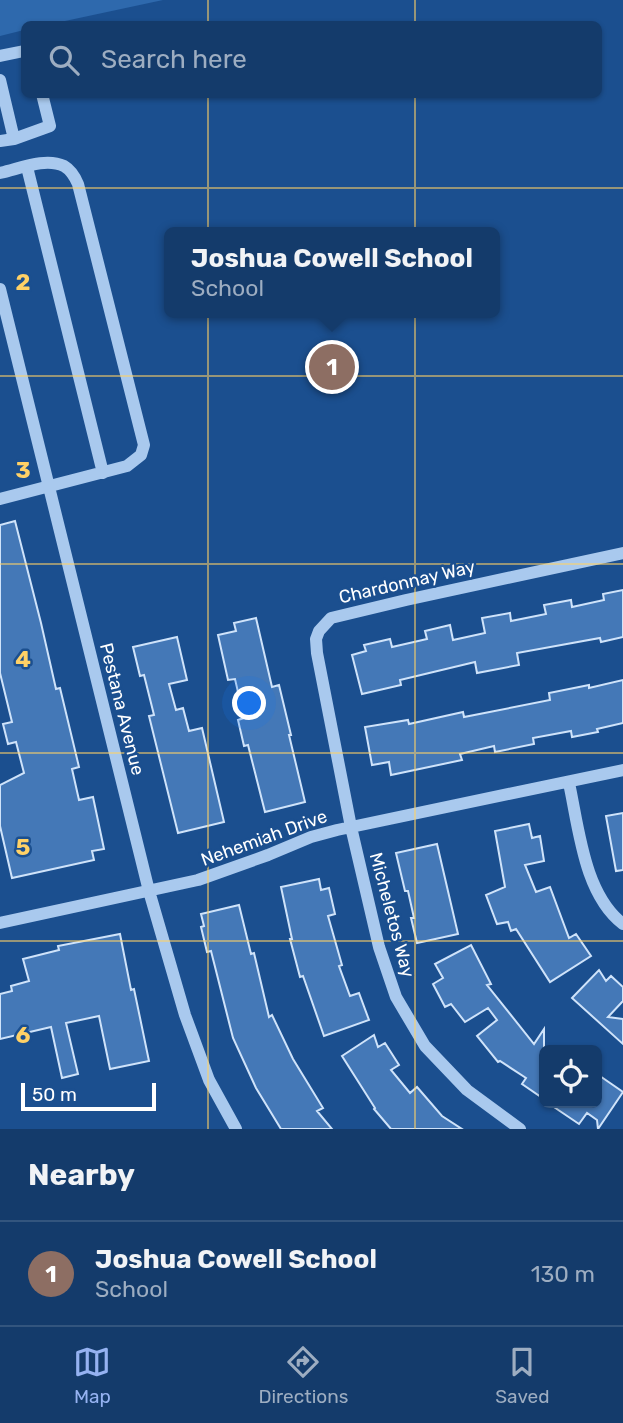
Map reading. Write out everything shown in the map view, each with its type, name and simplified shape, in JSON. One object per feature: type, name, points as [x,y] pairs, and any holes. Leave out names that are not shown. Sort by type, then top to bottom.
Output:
[{"type":"street","points":[[0,56],[21,52]]},
{"type":"street","points":[[0,80],[14,139]]},
{"type":"street","points":[[0,141],[14,139],[50,126],[43,98]]},
{"type":"street","points":[[0,173],[52,163],[64,166],[72,172],[78,184],[144,445],[141,455],[127,466],[0,499]]},
{"type":"street","points":[[27,167],[103,472]]},
{"type":"street","name":"Pestana Avenue","points":[[0,289],[149,891],[190,1028],[209,1080],[236,1129]]},
{"type":"street","name":"Chardonnay Way","points":[[351,827],[317,653],[316,639],[319,631],[331,618],[623,553]]},
{"type":"street","name":"Nehemiah Drive","points":[[0,923],[198,880],[337,830],[623,770]]},
{"type":"street","points":[[569,783],[588,873],[600,898],[623,924]]},
{"type":"street","name":"Micheletos Way","points":[[351,827],[379,947],[396,997],[425,1046],[467,1090],[520,1129]]},
{"type":"shaded area","points":[[0,0],[163,0],[65,21],[21,21],[21,31],[0,36]]},
{"type":"building","points":[[15,521],[56,689],[60,688],[79,767],[72,769],[79,800],[93,797],[104,849],[92,851],[94,860],[12,878],[0,826],[0,785],[24,773],[16,742],[8,744],[3,724],[12,722],[0,673],[0,525]]},
{"type":"building","points":[[623,590],[623,637],[601,642],[600,638],[517,653],[519,665],[477,673],[475,662],[400,680],[401,685],[362,694],[352,655],[366,651],[364,645],[390,639],[392,647],[427,639],[425,631],[450,625],[453,640],[485,633],[482,618],[510,613],[511,621],[546,614],[544,605],[571,600],[572,607],[604,600],[603,594]]},
{"type":"building","points":[[256,618],[272,687],[279,685],[305,802],[265,812],[248,745],[244,746],[238,720],[244,718],[235,679],[228,680],[218,635],[236,631],[234,623]]},
{"type":"building","points":[[177,637],[187,680],[169,684],[176,710],[183,708],[189,731],[202,728],[224,822],[178,833],[149,716],[154,715],[144,675],[140,676],[133,647]]},
{"type":"building","points":[[623,680],[623,723],[597,729],[598,732],[572,737],[571,731],[533,738],[534,744],[495,752],[494,746],[460,754],[462,760],[391,775],[389,762],[372,765],[365,727],[408,720],[409,724],[463,712],[464,717],[550,700],[549,693]]},
{"type":"building","points":[[623,813],[623,870],[616,871],[606,816]]},
{"type":"building","points":[[529,824],[532,838],[540,836],[544,861],[525,865],[536,892],[550,887],[569,938],[576,934],[591,956],[550,982],[516,929],[511,931],[508,922],[497,924],[486,895],[505,887],[495,831]]},
{"type":"building","points":[[437,844],[458,934],[417,943],[408,891],[405,891],[396,853]]},
{"type":"building","points":[[319,879],[321,890],[329,888],[335,914],[328,916],[342,965],[339,966],[350,996],[359,993],[369,1020],[324,1036],[303,976],[300,977],[281,887]]},
{"type":"building","points":[[239,905],[269,1017],[272,1015],[293,1059],[323,1108],[317,1111],[332,1129],[281,1129],[256,1088],[233,1038],[211,951],[207,952],[201,914]]},
{"type":"building","points":[[120,934],[149,1061],[110,1069],[99,1016],[66,1023],[78,1074],[62,1078],[51,1027],[0,1039],[0,994],[12,991],[11,986],[29,981],[23,959],[59,950],[58,946]]},
{"type":"building","points":[[471,945],[491,984],[487,985],[534,1044],[544,1029],[544,1045],[539,1045],[539,1096],[522,1084],[526,1078],[498,1062],[477,1036],[497,1020],[488,1008],[465,1022],[451,1004],[445,1007],[433,984],[443,978],[435,964]]},
{"type":"building","points":[[599,970],[606,981],[611,976],[623,987],[623,1001],[608,1017],[623,1019],[623,1044],[572,998]]},
{"type":"building","points":[[374,1035],[378,1047],[385,1043],[399,1065],[391,1070],[410,1093],[417,1087],[442,1116],[462,1129],[391,1129],[374,1109],[342,1056]]},
{"type":"building","points":[[602,1077],[623,1092],[598,1129],[597,1120],[587,1113],[579,1124],[555,1108],[602,1108]]},
{"type":"place","name":"Joshua Cowell School","points":[[332,367]]}]
